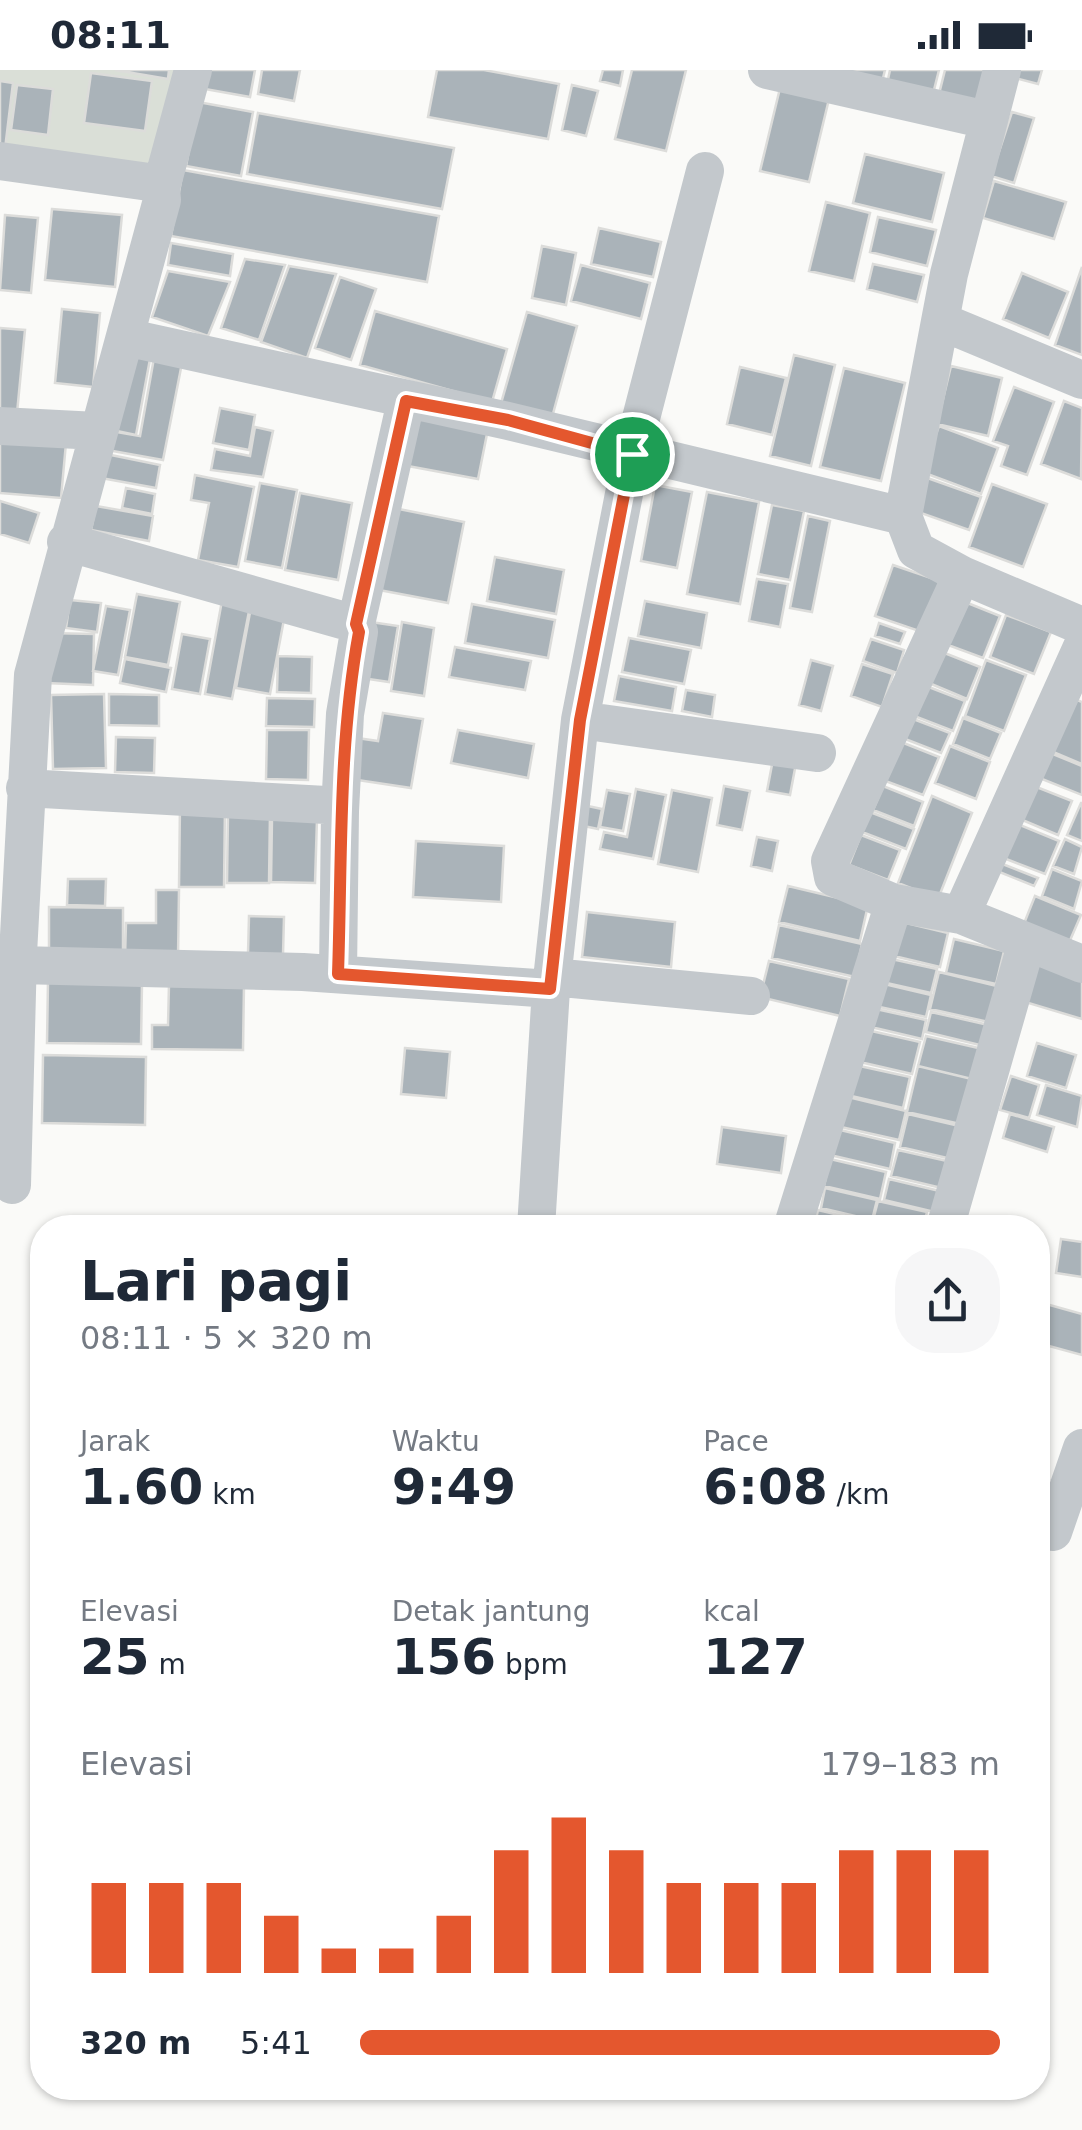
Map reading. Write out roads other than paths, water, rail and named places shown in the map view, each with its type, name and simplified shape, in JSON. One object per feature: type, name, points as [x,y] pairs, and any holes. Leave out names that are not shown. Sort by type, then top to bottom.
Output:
[{"type":"street","points":[[12,1185],[25,788],[16,674],[66,542],[125,337],[194,70]]},
{"type":"street","points":[[767,70],[987,120]]},
{"type":"street","points":[[1002,70],[940,321],[904,516],[916,550],[962,575],[1082,626]]},
{"type":"street","points":[[0,161],[150,182],[161,188]]},
{"type":"street","points":[[537,1215],[551,983],[580,720],[632,454],[705,171]]},
{"type":"street","points":[[940,321],[1082,380]]},
{"type":"street","points":[[125,337],[406,401],[508,420],[632,454],[904,516]]},
{"type":"street","points":[[338,974],[340,812],[346,714],[359,632],[356,624],[406,401]]},
{"type":"street","points":[[0,426],[98,431]]},
{"type":"street","points":[[66,542],[356,624]]},
{"type":"street","points":[[962,575],[830,861],[833,877],[894,903],[961,915],[1080,960]]},
{"type":"street","points":[[961,915],[1082,647]]},
{"type":"street","points":[[580,720],[817,753]]},
{"type":"street","points":[[25,788],[326,805],[340,812]]},
{"type":"street","points":[[796,1215],[894,903]]},
{"type":"street","points":[[949,1215],[1027,942]]},
{"type":"street","points":[[18,965],[551,983],[751,996]]},
{"type":"street","points":[[1054,1532],[1082,1448]]}]
